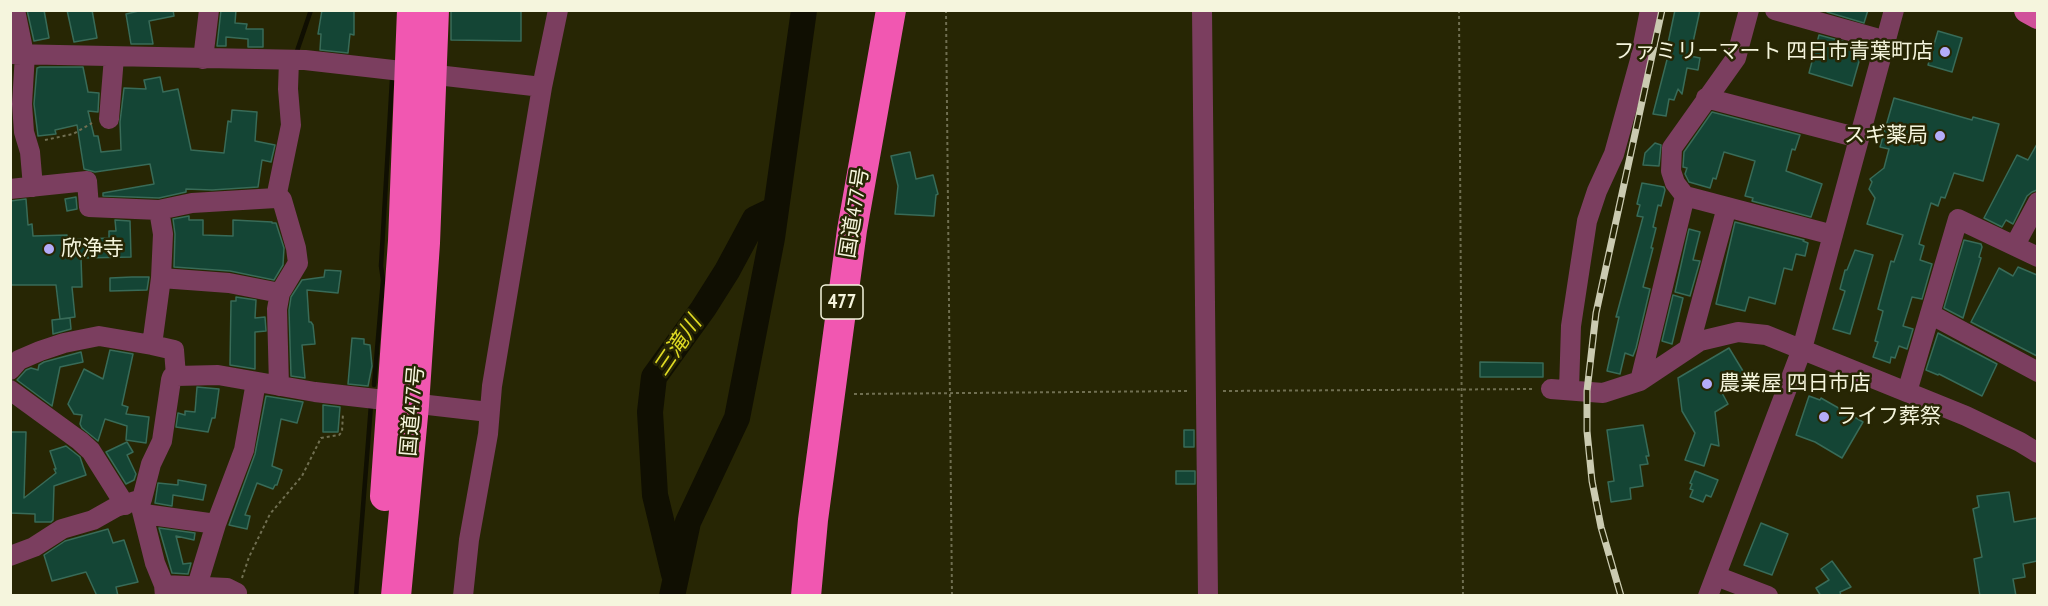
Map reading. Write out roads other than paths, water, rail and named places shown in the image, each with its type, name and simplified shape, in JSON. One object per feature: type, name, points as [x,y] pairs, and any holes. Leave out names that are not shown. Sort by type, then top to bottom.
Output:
[{"type":"highway","name":"国道477号","points":[[376,596],[425,243],[422,73],[412,10]]},
{"type":"highway","name":"国道477号","points":[[422,73],[434,10]]},
{"type":"highway","name":"国道477号","points":[[806,596],[813,520],[852,230],[891,10]]},
{"type":"highway","name":"国道477号","points":[[396,596],[404,402]]},
{"type":"main road","points":[[2027,10],[2037,16]]},
{"type":"street","points":[[15,10],[24,132],[30,152],[33,187]]},
{"type":"street","points":[[203,59],[208,10]]},
{"type":"street","points":[[462,596],[469,540],[488,434],[489,412],[542,87],[558,10]]},
{"type":"street","points":[[1202,10],[1208,596]]},
{"type":"street","points":[[1650,10],[1619,139],[1587,221],[1560,389],[1603,393],[1640,381],[1700,340],[1738,332],[1766,335],[1966,416],[2020,442],[2037,453]]},
{"type":"street","points":[[1749,10],[1736,58],[1672,148],[1671,171],[1675,183],[1685,196],[1833,235]]},
{"type":"street","points":[[1774,10],[1886,41]]},
{"type":"street","points":[[1708,596],[1802,349],[1894,10]]},
{"type":"street","points":[[20,54],[289,60],[542,87]]},
{"type":"street","points":[[109,119],[114,57]]},
{"type":"street","points":[[10,189],[87,182],[89,207],[159,210],[192,203],[276,198],[291,125],[288,89],[289,60]]},
{"type":"street","points":[[1706,98],[1859,138]]},
{"type":"street","points":[[277,194],[282,200],[298,263],[280,293],[278,309],[279,386]]},
{"type":"street","points":[[1640,381],[1685,196]]},
{"type":"street","points":[[2015,245],[2037,202]]},
{"type":"street","points":[[1689,347],[1727,207]]},
{"type":"street","points":[[152,345],[162,278],[163,234],[159,210]]},
{"type":"street","points":[[1907,392],[1958,219],[2037,257]]},
{"type":"street","points":[[162,278],[229,283],[280,293]]},
{"type":"street","points":[[1930,314],[2037,372]]},
{"type":"street","points":[[10,370],[19,360],[40,351],[64,343],[99,336],[174,350],[176,376]]},
{"type":"street","points":[[136,506],[142,499],[151,464],[162,441],[172,377],[218,375],[279,386],[489,412]]},
{"type":"street","points":[[198,586],[216,524],[244,450],[256,382]]},
{"type":"street","points":[[10,390],[91,451],[136,506],[164,590],[198,586],[227,588],[237,593]]},
{"type":"street","points":[[10,556],[34,547],[62,529],[136,506],[216,524]]},
{"type":"street","points":[[1716,576],[1768,596]]},
{"type":"waterway","points":[[296,54],[311,10]]},
{"type":"waterway","name":"三滝川","points":[[672,596],[688,522],[737,418],[772,238],[804,10]]},
{"type":"waterway","points":[[374,385],[383,280],[381,266],[392,80]]},
{"type":"waterway","name":"三滝川","points":[[674,574],[655,495],[650,412],[654,377],[703,309],[755,219],[776,209]]},
{"type":"waterway","points":[[356,596],[371,405]]},
{"type":"railway","points":[[1621,596],[1601,527],[1592,481],[1587,431],[1587,391],[1596,313],[1662,10]]},
{"type":"place","name":"ファミリーマート 四日市青葉町店","points":[[1945,52]]},
{"type":"place","name":"スギ薬局","points":[[1940,136]]},
{"type":"place","name":"欣浄寺","points":[[49,249]]},
{"type":"place","name":"農業屋 四日市店","points":[[1707,384]]},
{"type":"place","name":"ライフ葬祭","points":[[1824,417]]}]
